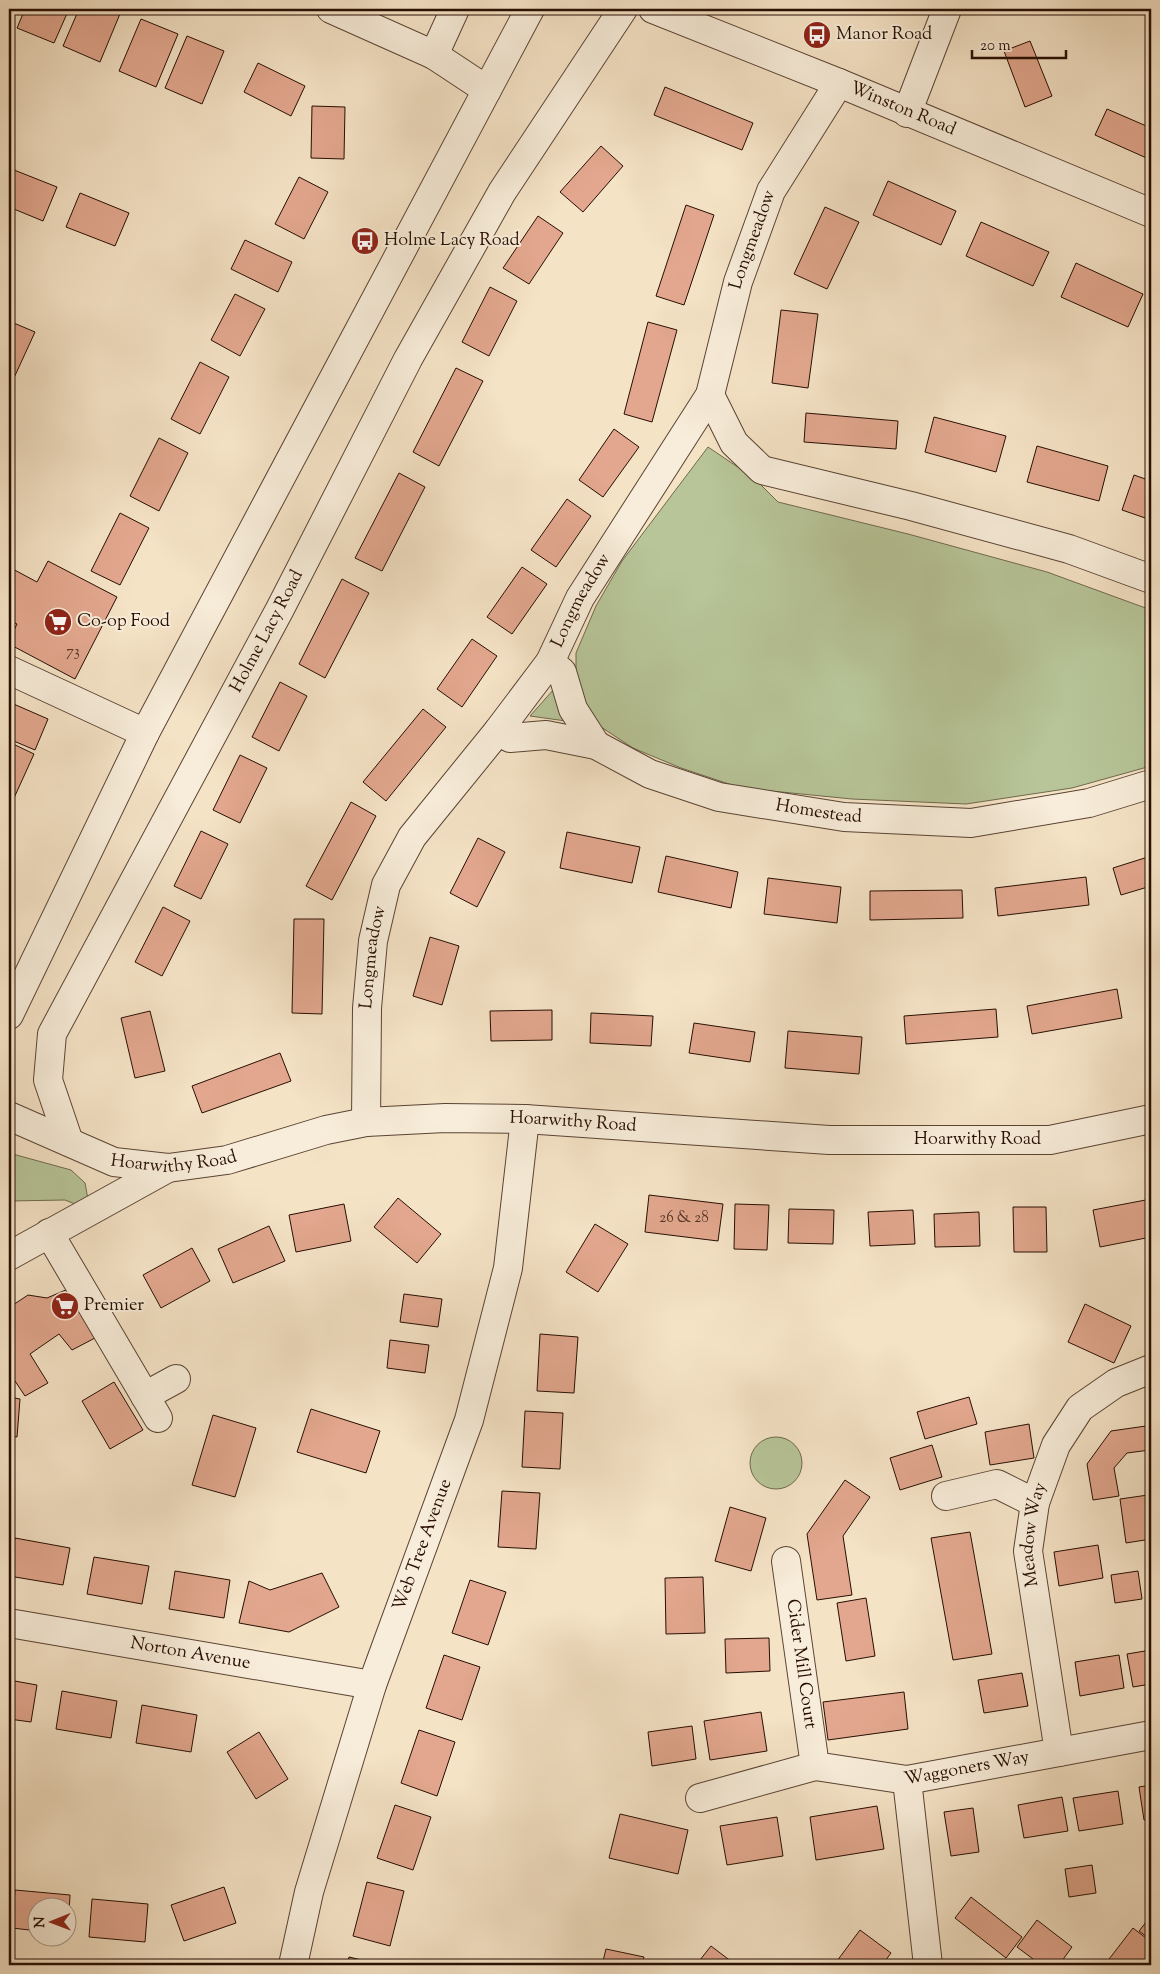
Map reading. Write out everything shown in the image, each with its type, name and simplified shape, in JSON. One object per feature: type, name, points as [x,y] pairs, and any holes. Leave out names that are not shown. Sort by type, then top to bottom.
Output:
[{"type":"street","points":[[331,9],[434,55],[487,90]]},
{"type":"street","points":[[434,55],[454,9]]},
{"type":"street","points":[[9,1015],[145,734],[530,9]]},
{"type":"street","name":"Holme Lacy Road","points":[[69,1142],[48,1080],[52,1034],[280,609],[408,359],[502,192],[623,9]]},
{"type":"street","name":"Winston Road","points":[[653,9],[839,83],[907,113],[1151,213]]},
{"type":"street","points":[[907,113],[947,9]]},
{"type":"street","name":"Longmeadow","points":[[366,1122],[367,1008],[373,941],[386,885],[412,837],[550,662],[580,598],[710,395],[738,282],[771,191],[839,83]]},
{"type":"street","points":[[710,395],[734,442],[762,470],[911,506],[1069,549],[1151,579]]},
{"type":"street","points":[[550,662],[562,672],[573,709],[596,745]]},
{"type":"street","points":[[9,670],[145,734]]},
{"type":"street","name":"Homestead","points":[[498,730],[510,738],[546,735],[596,745],[650,774],[719,797],[844,817],[971,823],[1089,803],[1151,784]]},
{"type":"street","name":"Hoarwithy Road","points":[[9,1116],[114,1162],[168,1168],[227,1160],[326,1130],[366,1122],[445,1118],[525,1120],[829,1140],[1050,1140],[1151,1118]]},
{"type":"street","name":"Web Tree Avenue","points":[[293,1965],[309,1892],[372,1685],[469,1420],[508,1268],[525,1120]]},
{"type":"street","points":[[9,1256],[168,1168]]},
{"type":"street","points":[[49,1233],[151,1407],[176,1379]]},
{"type":"street","name":"Meadow Way","points":[[1059,1752],[1028,1551],[1035,1503],[1056,1445],[1080,1408],[1116,1383],[1151,1369]]},
{"type":"street","points":[[946,1496],[997,1484],[1035,1503]]},
{"type":"street","name":"Cider Mill Court","points":[[786,1561],[815,1766]]},
{"type":"street","name":"Norton Avenue","points":[[9,1622],[372,1685]]},
{"type":"street","name":"Waggoners Way","points":[[928,1965],[907,1780],[1151,1735]]},
{"type":"street","points":[[700,1798],[815,1766],[907,1780]]},
{"type":"green space","points":[[708,447],[754,478],[778,502],[908,534],[1047,572],[1151,610],[1151,766],[1072,788],[966,804],[852,799],[741,788],[681,768],[633,748],[601,727],[587,709],[576,683],[576,653],[596,606],[622,561]]},
{"type":"green space","points":[[554,689],[566,721],[530,716]]},
{"type":"green space","points":[[9,1153],[71,1170],[85,1183],[90,1210],[65,1200],[9,1201]]},
{"type":"green space","points":[[776,1437],[786,1439],[794,1445],[800,1453],[802,1463],[800,1473],[794,1481],[786,1487],[776,1489],[766,1487],[758,1481],[752,1473],[750,1463],[752,1453],[758,1445],[766,1439]]},
{"type":"building","points":[[25,9],[69,9],[54,43],[17,28]]},
{"type":"building","points":[[79,9],[122,9],[100,62],[63,46]]},
{"type":"building","points":[[141,19],[178,34],[156,87],[119,71]]},
{"type":"building","points":[[187,36],[224,51],[202,104],[165,88]]},
{"type":"building","points":[[1030,41],[1052,96],[1025,107],[1004,51]]},
{"type":"building","points":[[258,63],[305,86],[291,116],[244,92]]},
{"type":"building","points":[[665,87],[753,123],[742,150],[654,115]]},
{"type":"building","points":[[312,106],[345,107],[344,159],[311,158]]},
{"type":"building","points":[[1107,109],[1151,128],[1151,160],[1095,135]]},
{"type":"building","points":[[601,146],[623,166],[583,212],[560,192]]},
{"type":"building","points":[[9,168],[57,187],[43,221],[9,207]]},
{"type":"building","points":[[299,177],[328,192],[304,239],[275,224]]},
{"type":"building","points":[[888,181],[956,211],[941,245],[873,215]]},
{"type":"building","points":[[80,193],[129,213],[115,246],[66,227]]},
{"type":"building","points":[[686,205],[714,215],[684,305],[656,296]]},
{"type":"building","points":[[825,207],[859,222],[827,289],[794,274]]},
{"type":"building","points":[[538,216],[563,233],[529,284],[503,268]]},
{"type":"building","points":[[981,222],[1049,252],[1033,286],[966,256]]},
{"type":"building","points":[[245,240],[292,262],[278,292],[231,269]]},
{"type":"building","points":[[1076,263],[1143,294],[1128,327],[1061,297]]},
{"type":"building","points":[[490,287],[517,301],[489,356],[462,342]]},
{"type":"building","points":[[235,294],[265,309],[240,356],[211,340]]},
{"type":"building","points":[[781,310],[818,314],[808,388],[772,383]]},
{"type":"building","points":[[9,321],[35,332],[13,380],[9,378]]},
{"type":"building","points":[[648,322],[677,330],[652,422],[624,414]]},
{"type":"building","points":[[200,362],[229,377],[200,434],[171,419]]},
{"type":"building","points":[[456,368],[483,381],[439,466],[413,452]]},
{"type":"building","points":[[806,413],[898,421],[896,449],[804,442]]},
{"type":"building","points":[[934,417],[1006,436],[996,472],[925,452]]},
{"type":"building","points":[[614,429],[639,447],[603,497],[579,480]]},
{"type":"building","points":[[159,438],[188,453],[159,511],[130,496]]},
{"type":"building","points":[[1037,446],[1108,466],[1099,501],[1027,482]]},
{"type":"building","points":[[399,473],[425,487],[382,571],[355,558]]},
{"type":"building","points":[[1134,475],[1151,481],[1151,520],[1122,510]]},
{"type":"building","points":[[567,499],[591,516],[556,567],[531,550]]},
{"type":"building","points":[[120,513],[149,528],[120,585],[91,571]]},
{"type":"building","name":"Co-op Food","points":[[48,561],[117,597],[75,679],[9,644],[17,624],[9,620],[9,567],[37,582]]},
{"type":"building","points":[[522,567],[547,584],[512,634],[487,617]]},
{"type":"building","points":[[342,579],[369,593],[325,678],[299,664]]},
{"type":"building","points":[[472,639],[497,656],[462,707],[437,689]]},
{"type":"building","points":[[280,682],[307,696],[279,751],[252,737]]},
{"type":"building","points":[[9,702],[48,719],[35,750],[9,739]]},
{"type":"building","points":[[423,709],[446,727],[386,801],[363,782]]},
{"type":"building","points":[[9,742],[34,754],[9,809]]},
{"type":"building","points":[[240,755],[267,768],[240,823],[213,810]]},
{"type":"building","points":[[351,802],[376,816],[332,900],[306,886]]},
{"type":"building","points":[[201,831],[228,844],[201,899],[174,886]]},
{"type":"building","points":[[567,832],[640,847],[632,883],[560,868]]},
{"type":"building","points":[[478,838],[505,852],[477,907],[450,893]]},
{"type":"building","points":[[666,856],[738,872],[731,908],[658,892]]},
{"type":"building","points":[[1151,856],[1151,886],[1121,895],[1113,868]]},
{"type":"building","points":[[1086,877],[1089,905],[998,916],[995,888]]},
{"type":"building","points":[[768,878],[841,887],[837,923],[764,914]]},
{"type":"building","points":[[962,890],[963,918],[870,920],[870,891]]},
{"type":"building","points":[[163,907],[190,921],[162,976],[135,962]]},
{"type":"building","points":[[294,919],[324,919],[322,1014],[292,1013]]},
{"type":"building","points":[[430,937],[459,946],[442,1005],[413,996]]},
{"type":"building","points":[[1117,989],[1122,1018],[1032,1034],[1027,1006]]},
{"type":"building","points":[[996,1009],[998,1037],[906,1044],[904,1016]]},
{"type":"building","points":[[552,1010],[552,1040],[491,1041],[490,1011]]},
{"type":"building","points":[[150,1011],[165,1071],[135,1078],[121,1018]]},
{"type":"building","points":[[591,1013],[653,1016],[651,1046],[590,1043]]},
{"type":"building","points":[[694,1023],[755,1032],[750,1062],[689,1053]]},
{"type":"building","points":[[788,1031],[862,1037],[859,1074],[785,1068]]},
{"type":"building","points":[[280,1053],[291,1081],[202,1113],[192,1086]]},
{"type":"building","points":[[649,1195],[723,1204],[718,1241],[645,1232]]},
{"type":"building","points":[[398,1198],[441,1234],[417,1263],[374,1227]]},
{"type":"building","points":[[1151,1199],[1151,1237],[1100,1247],[1093,1210]]},
{"type":"building","points":[[344,1204],[351,1241],[296,1252],[289,1215]]},
{"type":"building","points":[[735,1204],[769,1205],[767,1250],[734,1249]]},
{"type":"building","points":[[1013,1207],[1046,1207],[1047,1252],[1014,1252]]},
{"type":"building","points":[[789,1209],[834,1210],[833,1244],[788,1243]]},
{"type":"building","points":[[913,1210],[915,1244],[870,1246],[868,1212]]},
{"type":"building","points":[[979,1212],[980,1246],[935,1247],[934,1214]]},
{"type":"building","points":[[595,1224],[628,1244],[598,1292],[566,1272]]},
{"type":"building","points":[[269,1226],[285,1261],[233,1283],[218,1249]]},
{"type":"building","points":[[192,1248],[210,1281],[161,1308],[143,1275]]},
{"type":"building","points":[[68,1289],[95,1338],[72,1350],[59,1334],[30,1354],[48,1383],[25,1396],[15,1381],[9,1384],[10,1307],[28,1295],[47,1298]]},
{"type":"building","points":[[404,1294],[442,1299],[438,1327],[400,1322]]},
{"type":"building","points":[[1085,1304],[1131,1326],[1114,1363],[1068,1342]]},
{"type":"building","points":[[540,1334],[578,1337],[574,1393],[537,1391]]},
{"type":"building","points":[[390,1340],[429,1345],[425,1373],[387,1368]]},
{"type":"building","points":[[114,1382],[143,1430],[110,1449],[82,1401]]},
{"type":"building","points":[[9,1397],[20,1399],[17,1437],[9,1436]]},
{"type":"building","points":[[969,1397],[977,1424],[925,1439],[917,1412]]},
{"type":"building","points":[[311,1409],[380,1431],[366,1473],[297,1452]]},
{"type":"building","points":[[525,1411],[563,1413],[560,1469],[522,1467]]},
{"type":"building","points":[[213,1415],[256,1428],[235,1497],[192,1485]]},
{"type":"building","points":[[1029,1424],[1034,1458],[990,1465],[985,1432]]},
{"type":"building","points":[[1146,1426],[1150,1450],[1127,1453],[1114,1468],[1119,1496],[1093,1500],[1087,1464],[1111,1431]]},
{"type":"building","points":[[932,1445],[942,1477],[900,1490],[890,1458]]},
{"type":"building","points":[[9,1466],[14,1467],[9,1492]]},
{"type":"building","points":[[845,1480],[870,1497],[843,1536],[852,1595],[817,1600],[807,1534]]},
{"type":"building","points":[[502,1491],[540,1493],[536,1549],[498,1547]]},
{"type":"building","points":[[1148,1495],[1151,1513],[1151,1539],[1126,1543],[1120,1499]]},
{"type":"building","points":[[730,1507],[766,1518],[751,1571],[715,1561]]},
{"type":"building","points":[[970,1532],[992,1654],[953,1660],[931,1538]]},
{"type":"building","points":[[15,1538],[70,1548],[63,1585],[9,1576]]},
{"type":"building","points":[[1098,1545],[1103,1578],[1059,1586],[1054,1552]]},
{"type":"building","points":[[94,1557],[149,1566],[142,1604],[87,1594]]},
{"type":"building","points":[[175,1571],[230,1580],[224,1618],[169,1609]]},
{"type":"building","points":[[1138,1571],[1142,1599],[1115,1603],[1111,1575]]},
{"type":"building","points":[[322,1573],[339,1607],[289,1632],[239,1623],[249,1581],[270,1590]]},
{"type":"building","points":[[703,1577],[705,1633],[666,1634],[665,1578]]},
{"type":"building","points":[[470,1580],[506,1592],[488,1645],[452,1633]]},
{"type":"building","points":[[866,1598],[875,1656],[846,1661],[837,1603]]},
{"type":"building","points":[[769,1638],[770,1671],[726,1673],[725,1639]]},
{"type":"building","points":[[1151,1650],[1151,1684],[1133,1687],[1127,1654]]},
{"type":"building","points":[[444,1655],[480,1667],[462,1720],[426,1708]]},
{"type":"building","points":[[1119,1655],[1124,1688],[1080,1696],[1075,1662]]},
{"type":"building","points":[[1022,1673],[1028,1706],[984,1713],[978,1680]]},
{"type":"building","points":[[9,1680],[37,1685],[31,1722],[9,1719]]},
{"type":"building","points":[[62,1691],[117,1701],[111,1738],[56,1729]]},
{"type":"building","points":[[904,1692],[908,1729],[828,1740],[823,1702]]},
{"type":"building","points":[[142,1705],[197,1715],[191,1752],[136,1743]]},
{"type":"building","points":[[761,1712],[767,1751],[710,1760],[704,1721]]},
{"type":"building","points":[[692,1726],[696,1759],[652,1766],[648,1732]]},
{"type":"building","points":[[419,1730],[455,1742],[437,1796],[401,1783]]},
{"type":"building","points":[[259,1732],[288,1779],[256,1799],[227,1752]]},
{"type":"building","points":[[1151,1785],[1151,1819],[1144,1820],[1139,1787]]},
{"type":"building","points":[[1118,1791],[1123,1824],[1079,1831],[1073,1798]]},
{"type":"building","points":[[1062,1797],[1068,1831],[1024,1838],[1018,1805]]},
{"type":"building","points":[[395,1805],[431,1817],[413,1870],[377,1858]]},
{"type":"building","points":[[877,1806],[884,1849],[816,1860],[810,1817]]},
{"type":"building","points":[[973,1808],[979,1852],[951,1856],[944,1812]]},
{"type":"building","points":[[620,1814],[688,1830],[678,1874],[609,1858]]},
{"type":"building","points":[[777,1817],[783,1856],[727,1865],[720,1826]]},
{"type":"building","points":[[1092,1865],[1096,1893],[1069,1897],[1065,1869]]},
{"type":"building","points":[[367,1882],[404,1891],[390,1946],[353,1936]]},
{"type":"building","points":[[224,1887],[236,1923],[184,1941],[171,1905]]},
{"type":"building","points":[[15,1890],[70,1895],[28,1896],[28,1930],[12,1928]]},
{"type":"building","points":[[971,1897],[1022,1937],[1006,1958],[955,1918]]},
{"type":"building","points":[[92,1899],[148,1904],[145,1942],[89,1937]]},
{"type":"building","points":[[1151,1916],[1151,1940],[1139,1931]]},
{"type":"building","points":[[1037,1920],[1072,1947],[1059,1965],[1041,1965],[1017,1947]]},
{"type":"building","points":[[1133,1928],[1151,1942],[1151,1960],[1147,1965],[1109,1965],[1106,1963]]},
{"type":"building","points":[[860,1930],[891,1953],[882,1965],[834,1965]]},
{"type":"building","points":[[711,1946],[736,1965],[696,1965]]},
{"type":"building","points":[[606,1949],[644,1957],[642,1965],[602,1965]]},
{"type":"building","points":[[349,1957],[382,1965],[347,1965]]},
{"type":"place","name":"Manor Road","points":[[817,35]]},
{"type":"place","name":"Holme Lacy Road","points":[[365,241]]},
{"type":"place","name":"Co-op Food","points":[[58,622]]},
{"type":"place","name":"Premier","points":[[65,1306]]}]
